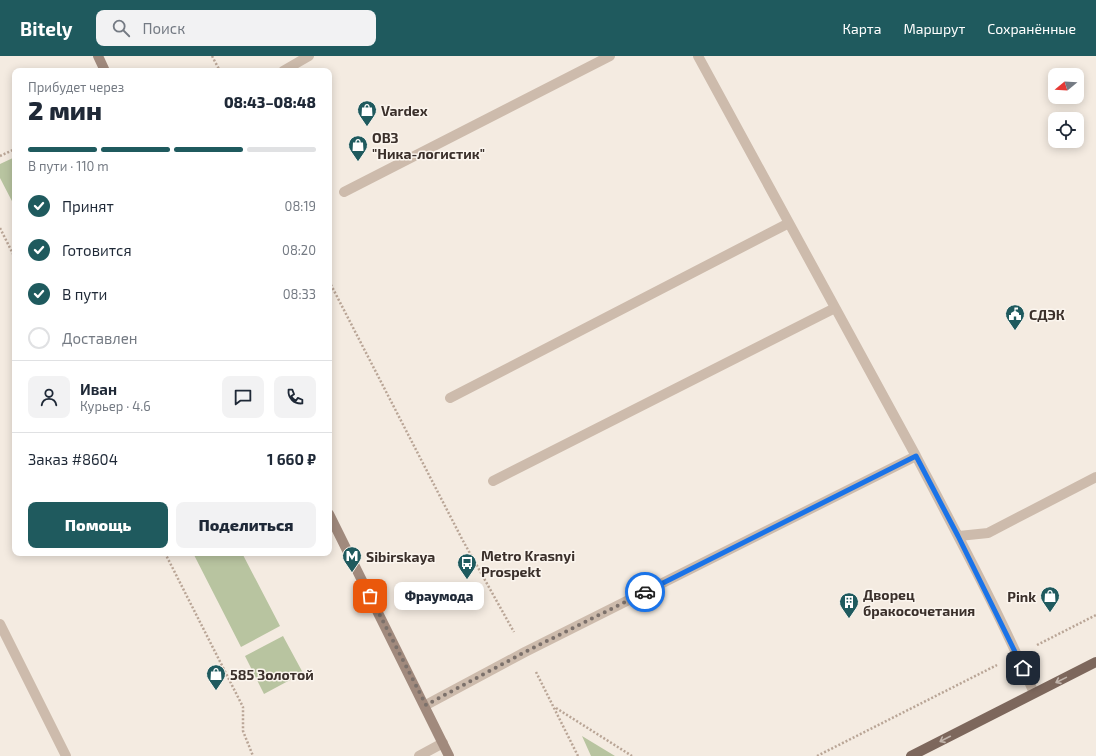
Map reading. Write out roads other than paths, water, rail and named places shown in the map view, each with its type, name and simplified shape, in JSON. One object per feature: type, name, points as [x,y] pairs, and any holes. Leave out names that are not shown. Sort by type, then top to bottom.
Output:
[{"type":"main road","points":[[98,56],[104,68]]},
{"type":"main road","points":[[332,520],[426,705],[449,756]]},
{"type":"main road","points":[[911,756],[1096,662]]},
{"type":"lane","points":[[288,68],[309,56]]},
{"type":"lane","points":[[344,192],[610,56]]},
{"type":"lane","points":[[698,56],[916,456],[1018,655],[1034,693]]},
{"type":"lane","points":[[450,398],[789,223]]},
{"type":"lane","points":[[493,481],[835,308]]},
{"type":"lane","points":[[426,705],[525,652],[916,456]]},
{"type":"lane","points":[[958,536],[988,533],[1096,477]]},
{"type":"lane","points":[[0,624],[66,756]]},
{"type":"lane","points":[[419,756],[443,743]]},
{"type":"place","name":"Vardex","points":[[367,127]]},
{"type":"place","name":"ОВЗ \"Ника-логистик\"","points":[[358,162]]},
{"type":"place","name":"СДЭК","points":[[1015,331]]},
{"type":"place","name":"Sibirskaya","points":[[352,573]]},
{"type":"place","name":"Metro Krasnyi Prospekt","points":[[467,580]]},
{"type":"place","name":"Фраумода","points":[[370,596]]},
{"type":"place","name":"Pink","points":[[1050,613]]},
{"type":"place","name":"Дворец бракосочетания","points":[[849,619]]},
{"type":"place","name":"585 Золотой","points":[[216,691]]}]
